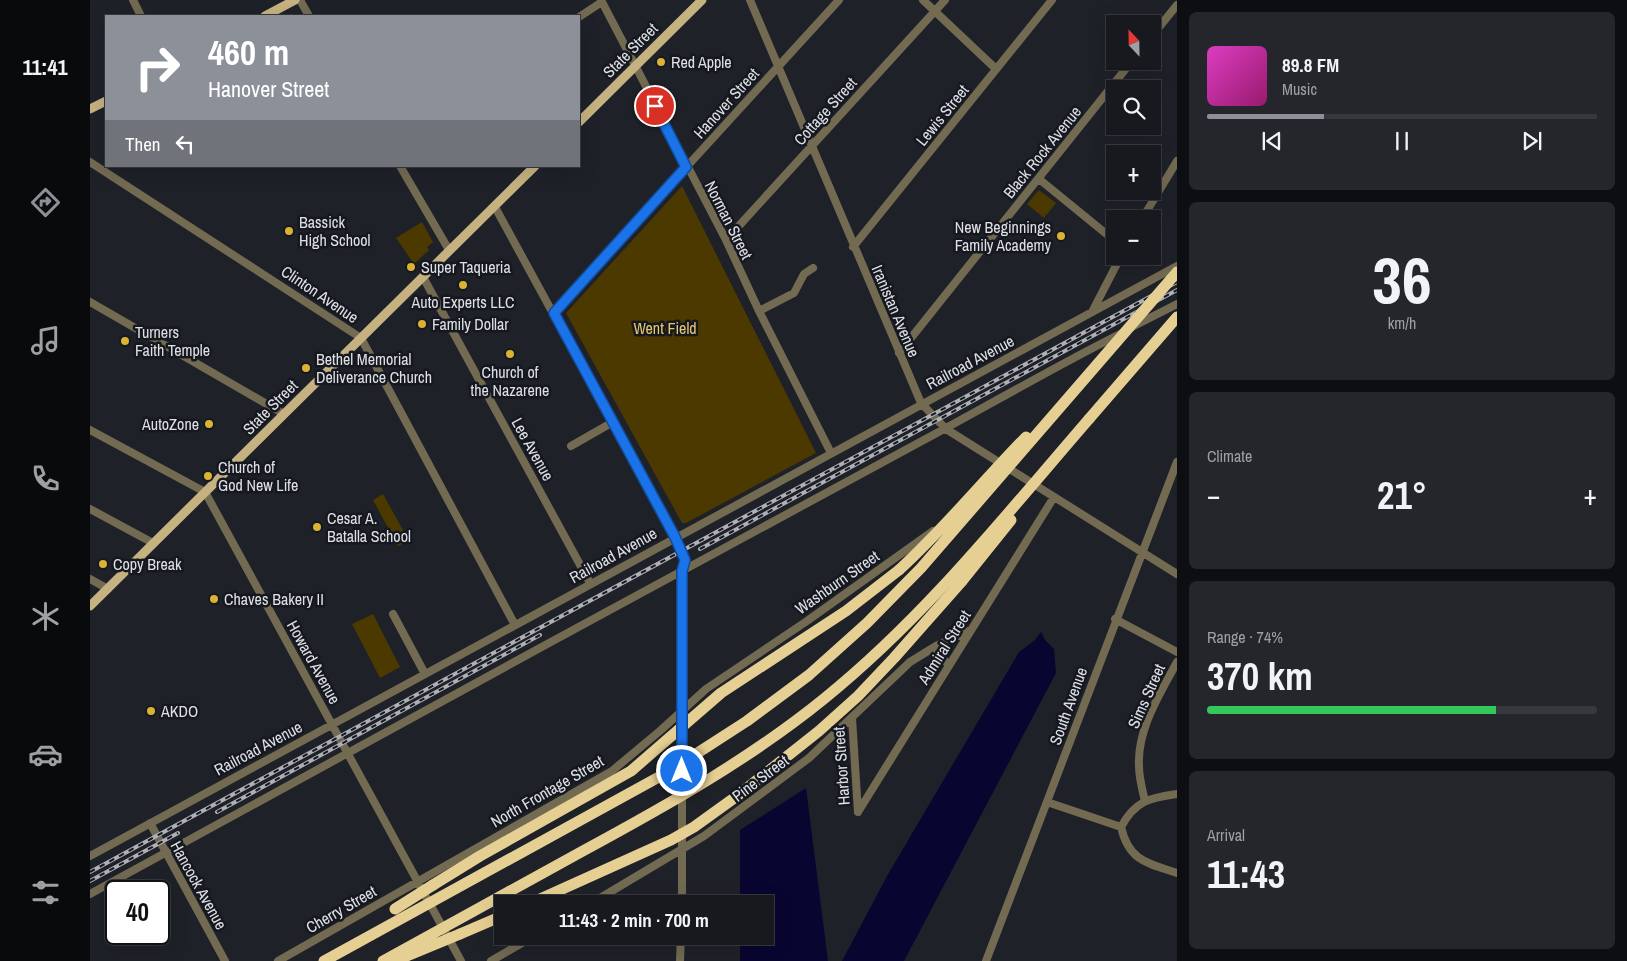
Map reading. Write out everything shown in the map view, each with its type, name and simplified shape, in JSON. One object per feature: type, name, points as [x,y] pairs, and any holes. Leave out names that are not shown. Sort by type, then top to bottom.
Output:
[{"type":"highway","points":[[1150,303],[1177,264]]},
{"type":"highway","points":[[324,961],[675,768],[733,731],[795,685],[848,640],[910,580],[1177,272]]},
{"type":"highway","points":[[383,961],[697,788],[764,744],[805,714],[864,665],[920,611],[1177,317]]},
{"type":"highway","points":[[390,925],[395,909],[480,856],[623,777],[648,758],[721,693],[846,611],[899,570],[937,534],[997,466],[1098,365]]},
{"type":"highway","points":[[550,895],[682,834],[737,796],[838,714],[894,658],[962,581],[1089,419]]},
{"type":"highway","points":[[395,961],[494,919]]},
{"type":"main road","points":[[267,15],[295,0]]},
{"type":"main road","name":"State Street","points":[[580,121],[702,0]]},
{"type":"main road","points":[[91,107],[105,101]]},
{"type":"main road","name":"State Street","points":[[90,606],[534,167]]},
{"type":"street","points":[[133,0],[140,15]]},
{"type":"street","points":[[300,0],[308,15]]},
{"type":"street","name":"Iranistan Avenue","points":[[750,0],[853,247],[921,403],[946,429],[1177,574]]},
{"type":"street","name":"Hanover Street","points":[[554,313],[839,0]]},
{"type":"street","points":[[923,0],[996,69]]},
{"type":"street","name":"Cottage Street","points":[[726,240],[945,0]]},
{"type":"street","name":"Lewis Street","points":[[853,247],[1052,0]]},
{"type":"street","points":[[580,16],[602,1]]},
{"type":"street","name":"Norman Street","points":[[602,1],[686,167],[726,240],[759,311],[831,453]]},
{"type":"street","points":[[1161,25],[1177,5]]},
{"type":"street","name":"Black Rock Avenue","points":[[899,353],[1125,70]]},
{"type":"street","points":[[1147,210],[1177,160]]},
{"type":"street","name":"Clinton Avenue","points":[[90,162],[130,186],[361,338],[515,625]]},
{"type":"street","points":[[401,167],[450,250]]},
{"type":"street","points":[[1039,179],[1106,234]]},
{"type":"street","points":[[495,207],[675,537],[685,560],[682,571],[682,895]]},
{"type":"street","name":"Railroad Avenue","points":[[90,856],[921,403],[1091,313],[1177,264]]},
{"type":"street","points":[[1091,313],[1116,265]]},
{"type":"street","points":[[759,311],[794,293],[804,274],[814,268]]},
{"type":"street","name":"Lee Avenue","points":[[423,276],[590,583]]},
{"type":"street","points":[[90,302],[284,414]]},
{"type":"street","points":[[90,894],[946,429],[1053,368],[1177,304]]},
{"type":"street","points":[[571,446],[613,422]]},
{"type":"street","points":[[90,430],[205,492]]},
{"type":"street","name":"Washburn Street","points":[[682,712],[706,689],[807,621],[936,528],[997,462]]},
{"type":"street","name":"South Avenue","points":[[986,961],[1115,619],[1177,462]]},
{"type":"street","name":"Howard Avenue","points":[[205,492],[461,961]]},
{"type":"street","name":"Admiral Street","points":[[858,812],[1054,497]]},
{"type":"street","points":[[90,510],[153,543]]},
{"type":"street","points":[[90,579],[108,589]]},
{"type":"street","points":[[393,614],[425,674]]},
{"type":"street","points":[[1115,619],[1177,652]]},
{"type":"street","name":"Pine Street","points":[[606,895],[683,850],[809,758],[910,662],[971,630]]},
{"type":"street","points":[[928,651],[936,652],[949,666]]},
{"type":"street","name":"Sims Street","points":[[1144,801],[1139,751],[1142,735],[1152,710],[1177,662]]},
{"type":"street","name":"North Frontage Street","points":[[418,881],[612,771],[682,712]]},
{"type":"street","name":"Harbor Street","points":[[852,718],[858,812]]},
{"type":"street","points":[[1177,794],[1144,801],[1128,813],[1121,827],[1125,843],[1134,856],[1177,873]]},
{"type":"street","points":[[1047,802],[1121,827]]},
{"type":"street","name":"Hancock Avenue","points":[[150,823],[225,961]]},
{"type":"street","name":"Cherry Street","points":[[278,961],[418,881]]},
{"type":"street","points":[[491,961],[519,945]]},
{"type":"street","points":[[680,961],[681,945]]},
{"type":"green space","name":"Went Field","points":[[682,186],[816,453],[686,523],[682,523],[566,313]]},
{"type":"green space","points":[[1039,190],[1056,203],[1044,218],[1027,204]]},
{"type":"green space","points":[[422,222],[433,242],[427,247],[429,250],[414,264],[396,238]]},
{"type":"green space","points":[[383,494],[409,541],[398,546],[373,500]]},
{"type":"green space","points":[[373,614],[400,667],[380,678],[352,624]]},
{"type":"shaded area","points":[[1041,632],[1045,640],[1054,649],[1056,673],[904,961],[842,961],[887,876],[1019,652],[1035,640]]},
{"type":"shaded area","points":[[806,788],[828,961],[740,961],[740,945],[774,945],[774,895],[740,895],[740,830]]},
{"type":"railway","points":[[90,872],[1177,282]]},
{"type":"railway","points":[[700,549],[1177,290]]},
{"type":"railway","points":[[217,812],[540,635]]},
{"type":"railway","points":[[90,881],[178,833]]},
{"type":"place","name":"Red Apple","points":[[661,62]]},
{"type":"place","name":"Bassick High School","points":[[289,231]]},
{"type":"place","name":"New Beginnings Family Academy","points":[[1061,236]]},
{"type":"place","name":"Super Taqueria","points":[[411,267]]},
{"type":"place","name":"Auto Experts LLC","points":[[463,285]]},
{"type":"place","name":"Family Dollar","points":[[422,324]]},
{"type":"place","name":"Turners Faith Temple","points":[[125,341]]},
{"type":"place","name":"Church of the Nazarene","points":[[510,354]]},
{"type":"place","name":"Bethel Memorial Deliverance Church","points":[[306,368]]},
{"type":"place","name":"AutoZone","points":[[209,424]]},
{"type":"place","name":"Church of God New Life","points":[[208,476]]},
{"type":"place","name":"Cesar A. Batalla School","points":[[317,527]]},
{"type":"place","name":"Copy Break","points":[[103,564]]},
{"type":"place","name":"Chaves Bakery II","points":[[214,599]]},
{"type":"place","name":"AKDO","points":[[151,711]]},
{"type":"route","points":[[655,106],[686,167],[554,313],[675,537],[685,560],[682,571],[682,771]]}]
